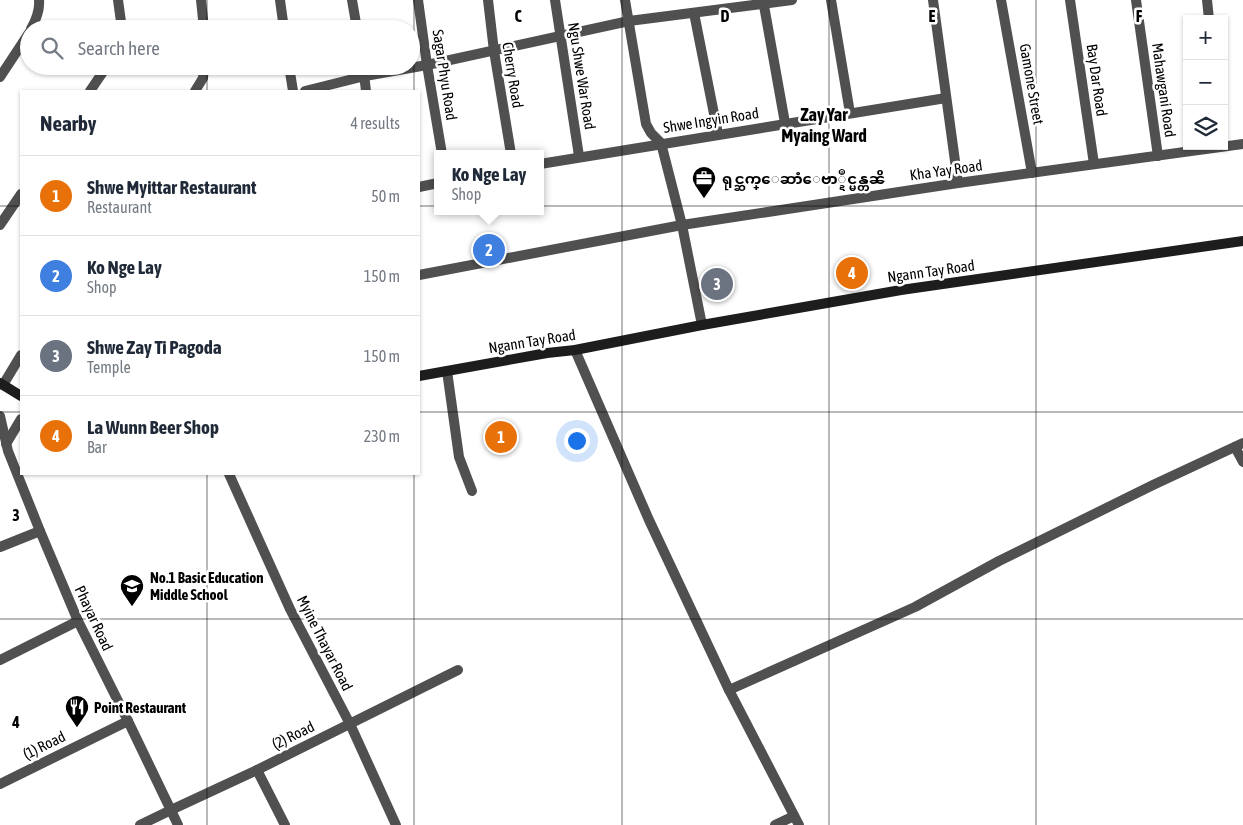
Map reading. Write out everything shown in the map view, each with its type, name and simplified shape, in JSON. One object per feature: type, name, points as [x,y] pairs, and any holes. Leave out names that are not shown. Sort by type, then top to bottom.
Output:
[{"type":"main road","name":"Ngann Tay Road","points":[[420,376],[547,353],[575,350],[702,325],[901,290],[1243,241]]},
{"type":"main road","points":[[1,384],[20,395]]},
{"type":"street","points":[[36,20],[39,0]]},
{"type":"street","points":[[118,0],[121,20]]},
{"type":"street","points":[[201,0],[203,20]]},
{"type":"street","points":[[280,0],[283,20]]},
{"type":"street","points":[[352,0],[355,20]]},
{"type":"street","name":"Sagar Phyu Road","points":[[418,0],[441,150]]},
{"type":"street","name":"Cherry Road","points":[[488,0],[494,51],[510,150]]},
{"type":"street","name":"Ngu Shwe War Road","points":[[555,0],[580,156]]},
{"type":"street","points":[[625,0],[646,124],[651,133],[662,143],[682,224],[702,325]]},
{"type":"street","points":[[420,66],[629,22],[763,2],[792,0]]},
{"type":"street","points":[[831,0],[850,113]]},
{"type":"street","points":[[933,0],[958,183]]},
{"type":"street","name":"Gamone Street","points":[[1001,0],[1032,173]]},
{"type":"street","name":"Bay Dar Road","points":[[1070,0],[1094,164]]},
{"type":"street","name":"Mahawgani Road","points":[[1136,0],[1158,156]]},
{"type":"street","points":[[1207,0],[1209,15]]},
{"type":"street","points":[[763,2],[785,123]]},
{"type":"street","points":[[694,13],[718,134]]},
{"type":"street","points":[[0,76],[20,46]]},
{"type":"street","points":[[91,90],[101,75]]},
{"type":"street","points":[[196,90],[203,75]]},
{"type":"street","points":[[290,75],[293,90]]},
{"type":"street","points":[[308,90],[352,75]]},
{"type":"street","points":[[364,75],[366,90]]},
{"type":"street","name":"Shwe Ingyin Road","points":[[544,163],[946,98]]},
{"type":"street","name":"Kha Yay Road","points":[[1228,146],[1243,144]]},
{"type":"street","name":"Kha Yay Road","points":[[420,275],[682,224],[1198,150]]},
{"type":"street","points":[[420,187],[434,184]]},
{"type":"street","points":[[0,225],[20,195]]},
{"type":"street","points":[[575,350],[649,520],[729,690],[796,820],[775,825]]},
{"type":"street","points":[[1,384],[20,356]]},
{"type":"street","points":[[446,371],[459,457],[472,490]]},
{"type":"street","name":"Phayar Road","points":[[0,416],[8,451],[78,621],[178,825]]},
{"type":"street","points":[[6,444],[20,421]]},
{"type":"street","points":[[729,690],[914,607],[1007,557],[1239,445],[1243,462]]},
{"type":"street","name":"Myine Thayar Road","points":[[229,475],[290,610],[350,724],[394,824]]},
{"type":"street","points":[[0,548],[40,531]]},
{"type":"street","points":[[0,660],[78,621]]},
{"type":"street","name":"(2) Road","points":[[140,825],[257,770],[458,670]]},
{"type":"street","name":"(1) Road","points":[[0,784],[128,721]]},
{"type":"street","points":[[257,770],[286,825]]},
{"type":"place","name":"ရုင္ဆက္ေဆာံေဗာ္ဍဳင္မန္တၼိ","points":[[704,199]]},
{"type":"place","name":"Ko Nge Lay","points":[[489,250]]},
{"type":"place","name":"La Wunn Beer Shop","points":[[852,273]]},
{"type":"place","name":"Shwe Zay Ti Pagoda","points":[[717,284]]},
{"type":"place","name":"Shwe Myittar Restaurant","points":[[501,437]]},
{"type":"place","name":"No.1 Basic Education Middle School","points":[[132,607]]},
{"type":"place","name":"Point Restaurant","points":[[77,728]]},
{"type":"district","name":"Zay Yar Myaing Ward","points":[[824,124]]}]
